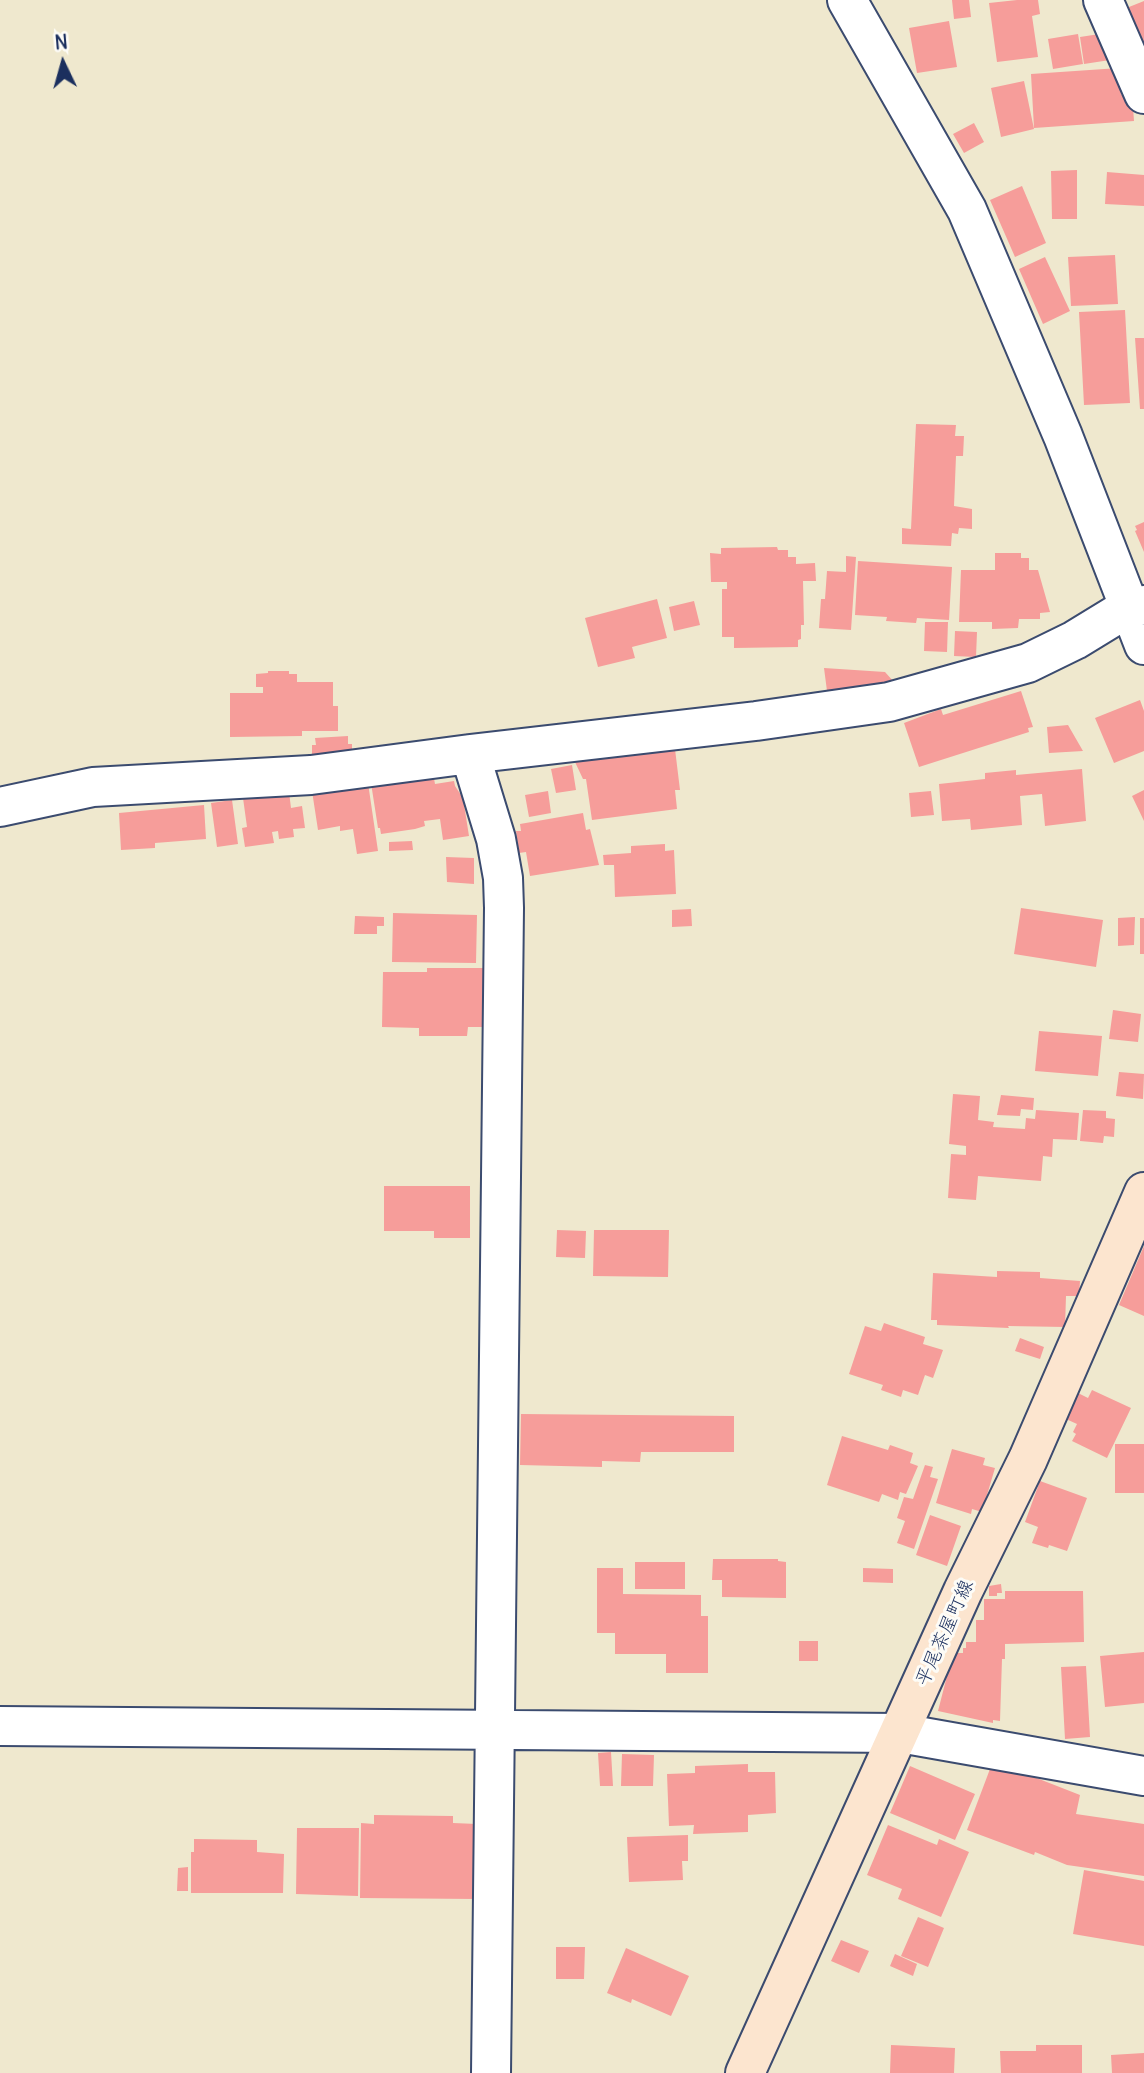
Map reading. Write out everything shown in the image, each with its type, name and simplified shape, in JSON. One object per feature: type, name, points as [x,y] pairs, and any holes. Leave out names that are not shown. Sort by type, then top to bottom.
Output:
[{"type":"main road","name":"平尾茶屋町線","points":[[745,2073],[963,1591],[1028,1458],[1144,1192]]},
{"type":"street","points":[[847,0],[967,211],[1137,606],[1144,645]]},
{"type":"street","points":[[1104,0],[1144,94]]},
{"type":"street","points":[[0,807],[93,786],[311,775],[756,722],[889,702],[1028,663],[1137,606]]},
{"type":"street","points":[[470,754],[496,839],[503,878],[504,908],[491,2073]]},
{"type":"street","points":[[0,1726],[901,1733],[1144,1776]]},
{"type":"building","points":[[952,0],[969,0],[971,17],[954,19]]},
{"type":"building","points":[[1038,0],[1040,14],[1032,16],[1038,57],[997,62],[989,3]]},
{"type":"building","points":[[1144,1],[1144,59],[1124,9]]},
{"type":"building","points":[[949,21],[957,67],[917,73],[909,28]]},
{"type":"building","points":[[1106,33],[1110,60],[1084,64],[1080,37]]},
{"type":"building","points":[[1078,34],[1083,64],[1053,69],[1048,39]]},
{"type":"building","points":[[1119,68],[1121,95],[1132,94],[1134,121],[1034,128],[1031,74]]},
{"type":"building","points":[[1024,81],[1034,129],[1001,137],[991,88]]},
{"type":"building","points":[[974,123],[984,142],[964,153],[953,134]]},
{"type":"building","points":[[1077,170],[1077,219],[1052,219],[1051,171]]},
{"type":"building","points":[[1107,172],[1144,175],[1144,206],[1105,204]]},
{"type":"building","points":[[1022,186],[1046,243],[1015,257],[990,200]]},
{"type":"building","points":[[1115,255],[1118,304],[1071,306],[1068,257]]},
{"type":"building","points":[[1045,257],[1070,311],[1043,324],[1019,269]]},
{"type":"building","points":[[1125,310],[1130,403],[1084,405],[1079,312]]},
{"type":"building","points":[[1135,338],[1144,338],[1144,409],[1140,409]]},
{"type":"building","points":[[916,424],[956,425],[955,436],[964,436],[963,456],[956,456],[954,506],[972,509],[972,529],[959,528],[958,534],[952,533],[951,546],[902,544],[902,528],[911,529]]},
{"type":"building","points":[[1144,522],[1144,552],[1135,526]]},
{"type":"building","points":[[777,547],[778,550],[788,550],[788,557],[796,557],[796,564],[815,563],[816,581],[803,581],[804,625],[801,625],[798,647],[734,648],[734,637],[722,637],[722,589],[727,589],[727,582],[711,582],[710,553],[721,554],[721,548]]},
{"type":"building","points":[[995,553],[1021,553],[1021,558],[1029,558],[1029,570],[1038,570],[1050,612],[1040,613],[1040,619],[1019,619],[1018,628],[992,629],[992,622],[959,622],[961,570],[995,570]]},
{"type":"building","points":[[846,556],[856,557],[851,630],[819,628],[827,571],[846,572]]},
{"type":"building","points":[[858,561],[952,567],[949,620],[917,618],[916,623],[886,621],[887,617],[855,615]]},
{"type":"building","points":[[657,599],[667,638],[632,647],[635,658],[598,667],[585,618]]},
{"type":"building","points":[[694,601],[700,625],[674,631],[669,607]]},
{"type":"building","points":[[925,622],[948,622],[947,652],[924,651]]},
{"type":"building","points":[[955,631],[977,632],[976,657],[954,656]]},
{"type":"building","points":[[824,668],[885,672],[894,682],[827,691]]},
{"type":"building","points":[[289,671],[289,674],[297,674],[297,682],[333,682],[333,706],[338,706],[338,731],[302,731],[302,736],[230,737],[230,693],[263,693],[263,687],[256,687],[256,674]]},
{"type":"building","points":[[1021,691],[1033,727],[1028,728],[1029,732],[919,767],[904,723],[941,709],[943,715]]},
{"type":"building","points":[[1140,700],[1144,711],[1144,751],[1114,763],[1095,718]]},
{"type":"building","points":[[1068,725],[1083,751],[1049,753],[1047,727]]},
{"type":"building","points":[[348,736],[348,744],[352,744],[352,757],[312,760],[315,738]]},
{"type":"building","points":[[675,749],[680,790],[675,790],[677,809],[592,820],[586,779],[583,779],[575,762]]},
{"type":"building","points":[[572,765],[576,790],[556,793],[551,769]]},
{"type":"building","points":[[1082,769],[1086,821],[1045,826],[1042,794],[1020,796],[1022,825],[971,830],[970,819],[942,821],[939,784],[985,779],[985,773],[1016,770],[1016,775]]},
{"type":"building","points":[[433,773],[435,784],[454,781],[463,798],[469,836],[443,840],[440,819],[424,821],[425,826],[415,829],[381,834],[371,783]]},
{"type":"building","points":[[368,783],[378,851],[357,854],[353,829],[340,831],[340,826],[318,830],[312,791]]},
{"type":"building","points":[[1144,790],[1144,821],[1132,796]]},
{"type":"building","points":[[548,791],[551,813],[529,817],[525,795]]},
{"type":"building","points":[[931,791],[934,815],[911,817],[909,793]]},
{"type":"building","points":[[289,792],[291,808],[302,806],[305,828],[293,829],[294,837],[279,839],[278,831],[272,832],[274,843],[245,847],[242,828],[247,827],[243,798]]},
{"type":"building","points":[[232,800],[238,844],[217,847],[211,803]]},
{"type":"building","points":[[204,805],[206,839],[155,843],[155,848],[121,850],[119,813]]},
{"type":"building","points":[[583,813],[586,830],[590,829],[599,865],[530,876],[526,852],[519,853],[516,831],[521,831],[520,824]]},
{"type":"building","points":[[412,841],[413,850],[389,851],[389,842]]},
{"type":"building","points":[[665,844],[665,851],[674,850],[676,894],[615,897],[614,865],[604,865],[603,855],[631,853],[631,846]]},
{"type":"building","points":[[446,857],[474,858],[474,884],[447,882]]},
{"type":"building","points":[[1021,908],[1103,920],[1096,967],[1014,954]]},
{"type":"building","points":[[691,909],[692,926],[672,927],[672,910]]},
{"type":"building","points":[[393,913],[477,915],[476,963],[392,962]]},
{"type":"building","points":[[355,916],[384,917],[384,926],[377,926],[377,934],[354,934]]},
{"type":"building","points":[[1135,917],[1134,945],[1118,946],[1118,918]]},
{"type":"building","points":[[1140,918],[1144,918],[1144,954],[1140,954]]},
{"type":"building","points":[[427,968],[484,968],[484,1027],[468,1027],[467,1036],[419,1036],[419,1028],[382,1027],[383,972],[427,972]]},
{"type":"building","points":[[1113,1010],[1141,1014],[1138,1042],[1109,1039]]},
{"type":"building","points":[[1039,1031],[1102,1036],[1098,1076],[1035,1071]]},
{"type":"building","points":[[1119,1072],[1144,1074],[1143,1099],[1116,1096]]},
{"type":"building","points":[[953,1094],[980,1096],[978,1120],[994,1122],[993,1127],[1025,1129],[1026,1118],[1035,1119],[1036,1110],[1079,1113],[1077,1140],[1053,1139],[1052,1157],[1043,1156],[1041,1181],[978,1176],[976,1200],[948,1198],[951,1154],[966,1155],[966,1146],[949,1144]]},
{"type":"building","points":[[1001,1095],[1034,1098],[1033,1110],[1021,1109],[1020,1116],[997,1115]]},
{"type":"building","points":[[1083,1110],[1106,1111],[1106,1118],[1115,1119],[1114,1137],[1104,1136],[1103,1143],[1080,1141]]},
{"type":"building","points":[[384,1186],[470,1186],[470,1238],[434,1238],[434,1231],[384,1231]]},
{"type":"building","points":[[557,1230],[586,1231],[585,1258],[556,1257]]},
{"type":"building","points":[[594,1230],[669,1230],[668,1277],[593,1276]]},
{"type":"building","points":[[1144,1246],[1144,1316],[1119,1305]]},
{"type":"building","points":[[997,1271],[1040,1272],[1040,1278],[1080,1281],[1079,1296],[1066,1296],[1065,1327],[937,1325],[937,1320],[931,1320],[933,1273],[997,1277]]},
{"type":"building","points":[[884,1323],[925,1337],[923,1344],[943,1350],[933,1378],[925,1375],[918,1395],[903,1390],[901,1397],[881,1390],[883,1385],[849,1374],[865,1326],[881,1331]]},
{"type":"building","points":[[1020,1338],[1044,1347],[1040,1359],[1015,1351]]},
{"type":"building","points":[[1092,1390],[1131,1408],[1107,1458],[1072,1441],[1077,1424],[1066,1419],[1078,1393],[1088,1398]]},
{"type":"building","points":[[521,1414],[734,1416],[734,1452],[641,1452],[640,1462],[602,1461],[602,1467],[520,1465]]},
{"type":"building","points":[[842,1436],[888,1450],[890,1445],[913,1453],[910,1463],[918,1466],[906,1494],[900,1492],[898,1500],[882,1494],[879,1502],[827,1485]]},
{"type":"building","points":[[1115,1444],[1144,1444],[1144,1493],[1115,1493]]},
{"type":"building","points":[[952,1449],[985,1458],[983,1465],[995,1468],[982,1512],[972,1509],[971,1514],[936,1503]]},
{"type":"building","points":[[925,1465],[933,1467],[930,1477],[938,1479],[914,1549],[897,1543],[905,1521],[897,1518],[904,1497],[913,1499]]},
{"type":"building","points":[[1040,1481],[1087,1498],[1067,1551],[1032,1543],[1038,1527],[1025,1522]]},
{"type":"building","points":[[930,1515],[961,1526],[947,1566],[916,1555]]},
{"type":"building","points":[[713,1559],[778,1559],[786,1562],[786,1598],[722,1597],[722,1580],[712,1580]]},
{"type":"building","points":[[635,1562],[685,1562],[685,1589],[635,1589]]},
{"type":"building","points":[[597,1568],[623,1568],[623,1594],[701,1595],[701,1616],[708,1616],[708,1673],[666,1673],[666,1654],[615,1654],[615,1633],[597,1633]]},
{"type":"building","points":[[863,1568],[893,1569],[893,1583],[863,1582]]},
{"type":"building","points":[[1001,1584],[1002,1593],[989,1596],[989,1586]]},
{"type":"building","points":[[1005,1591],[1083,1591],[1084,1642],[1005,1644],[1000,1721],[993,1720],[993,1723],[938,1711],[947,1676],[957,1653],[963,1653],[966,1642],[976,1642],[976,1620],[984,1620],[984,1599],[1005,1599]]},
{"type":"building","points":[[799,1641],[818,1641],[818,1661],[799,1661]]},
{"type":"building","points":[[1144,1652],[1144,1703],[1105,1707],[1100,1656]]},
{"type":"building","points":[[1086,1666],[1090,1737],[1065,1739],[1061,1667]]},
{"type":"building","points":[[611,1752],[613,1786],[600,1786],[598,1753]]},
{"type":"building","points":[[622,1754],[654,1755],[653,1786],[621,1786]]},
{"type":"building","points":[[993,1761],[1080,1795],[1076,1814],[1144,1824],[1144,1876],[1067,1865],[967,1830]]},
{"type":"building","points":[[748,1764],[748,1772],[775,1772],[776,1813],[748,1815],[748,1832],[693,1834],[694,1825],[669,1826],[667,1774],[695,1773],[695,1766]]},
{"type":"building","points":[[910,1766],[975,1794],[955,1840],[890,1813]]},
{"type":"building","points":[[374,1815],[453,1816],[453,1823],[477,1824],[476,1899],[360,1898],[361,1823],[374,1824]]},
{"type":"building","points":[[888,1825],[937,1845],[939,1839],[969,1852],[941,1917],[898,1899],[902,1889],[867,1875]]},
{"type":"building","points":[[297,1828],[359,1828],[358,1896],[296,1894]]},
{"type":"building","points":[[688,1835],[688,1861],[682,1861],[683,1880],[629,1882],[627,1837]]},
{"type":"building","points":[[194,1839],[257,1840],[257,1852],[284,1854],[283,1893],[191,1893],[191,1852],[194,1852]]},
{"type":"building","points":[[188,1867],[188,1891],[177,1891],[178,1868]]},
{"type":"building","points":[[1084,1870],[1144,1881],[1144,1946],[1073,1934]]},
{"type":"building","points":[[918,1917],[944,1928],[928,1967],[901,1956]]},
{"type":"building","points":[[841,1940],[869,1951],[859,1973],[831,1961]]},
{"type":"building","points":[[556,1947],[585,1947],[584,1979],[556,1979]]},
{"type":"building","points":[[626,1948],[689,1976],[671,2016],[632,1999],[631,2003],[607,1993]]},
{"type":"building","points":[[895,1954],[917,1964],[913,1976],[890,1966]]},
{"type":"building","points":[[891,2045],[955,2048],[954,2073],[890,2073]]},
{"type":"building","points":[[1036,2045],[1082,2045],[1082,2073],[1001,2073],[1000,2051],[1036,2051]]},
{"type":"building","points":[[1144,2053],[1144,2073],[1112,2073],[1111,2055]]}]
